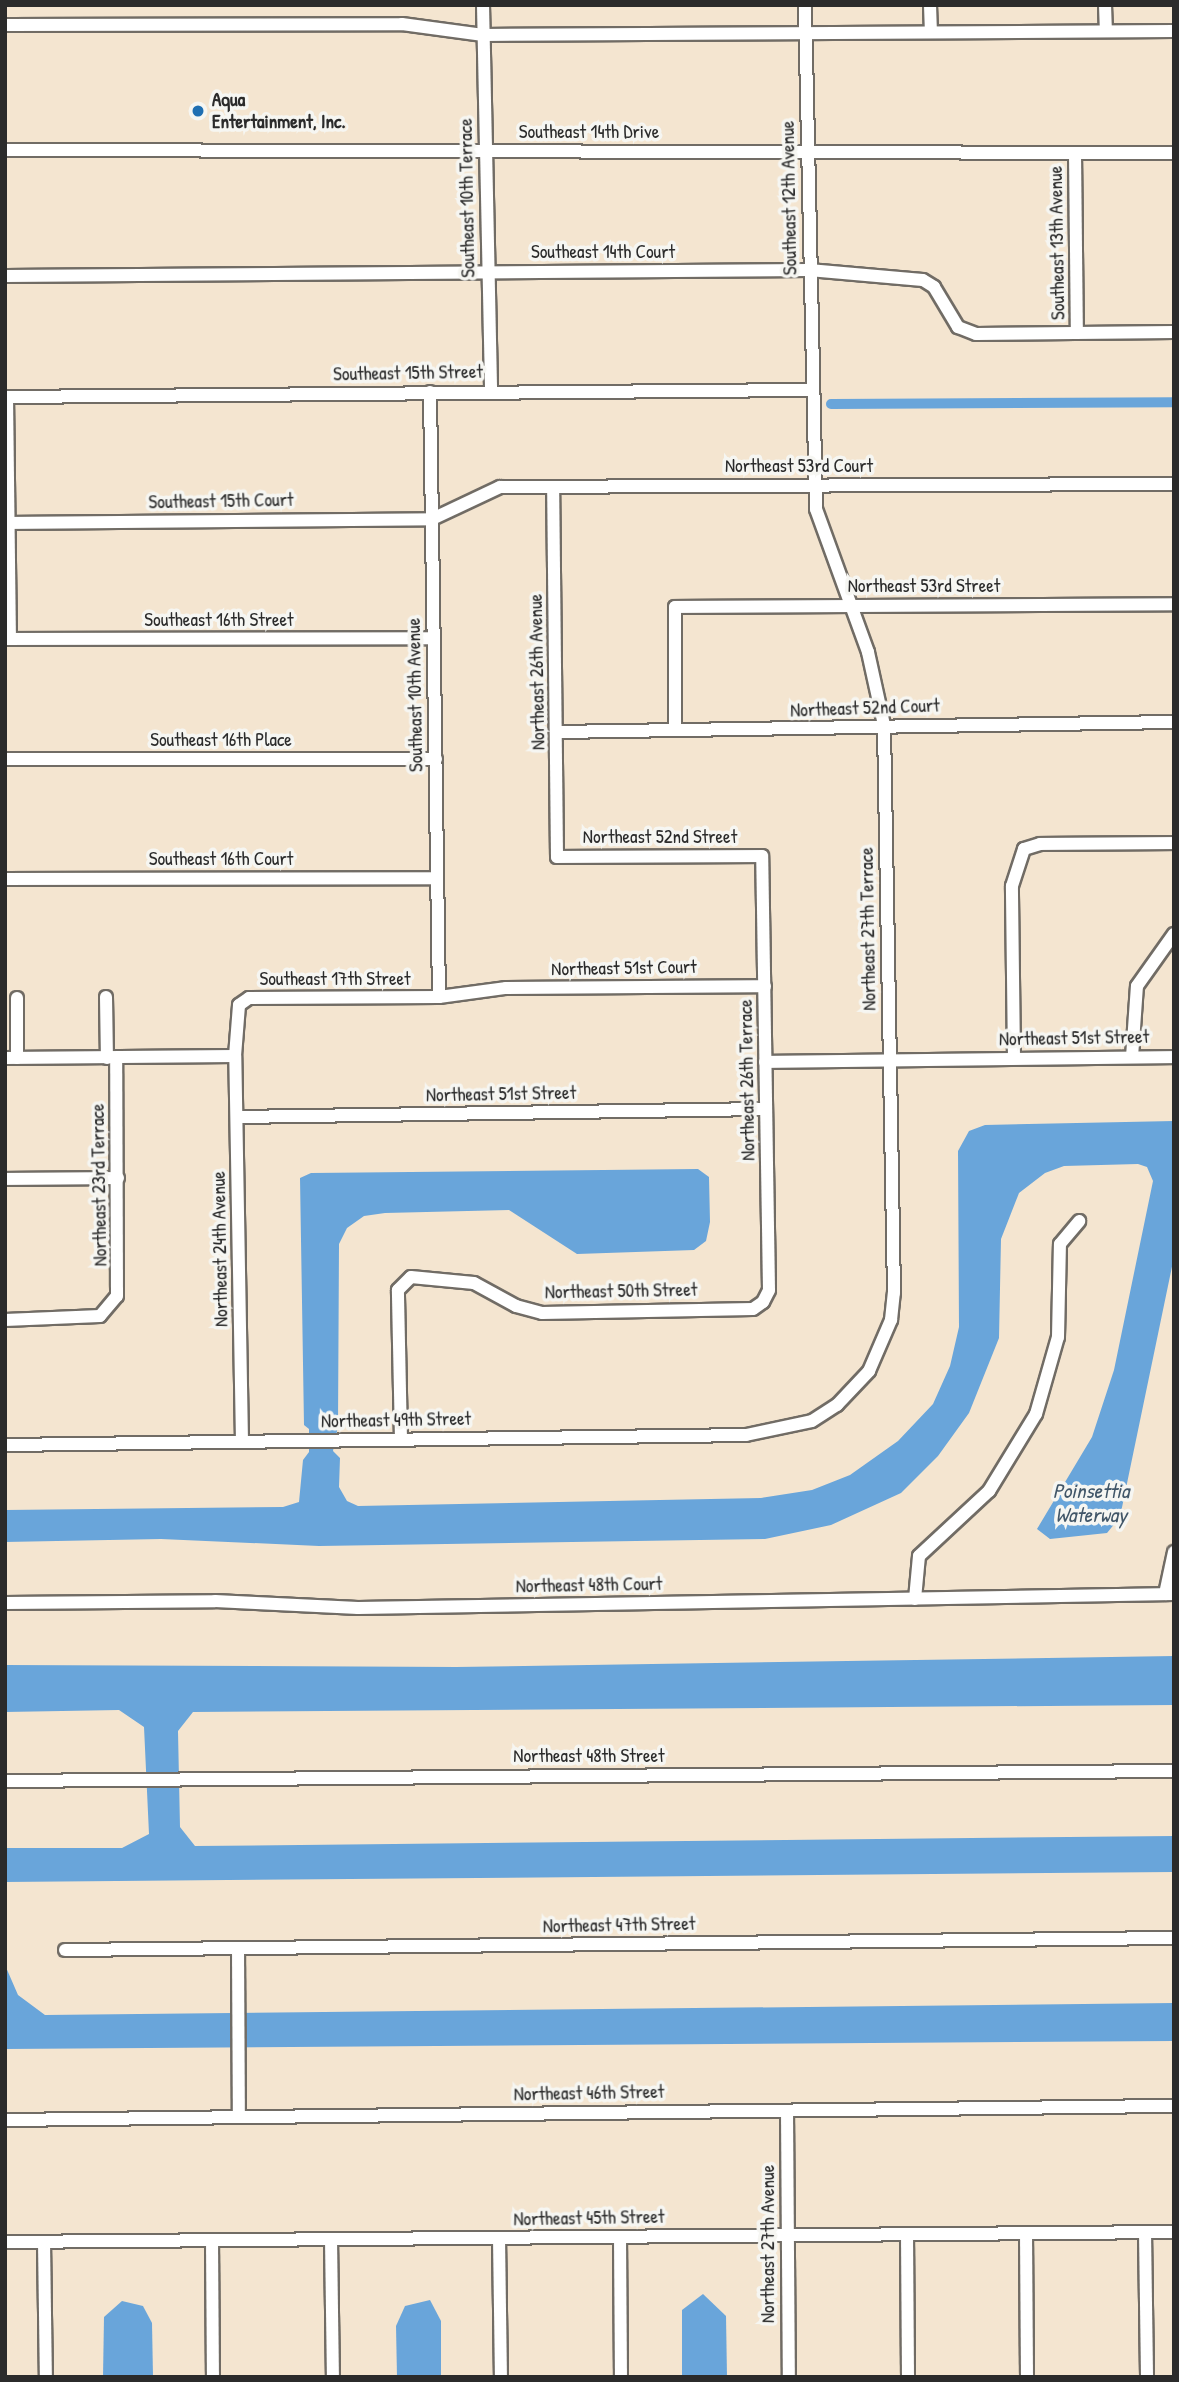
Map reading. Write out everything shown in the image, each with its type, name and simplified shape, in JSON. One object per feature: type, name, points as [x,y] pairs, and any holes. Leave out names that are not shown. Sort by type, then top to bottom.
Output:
[{"type":"street","name":"Southeast 10th Terrace","points":[[483,5],[491,391]]},
{"type":"street","name":"Southeast 12th Avenue","points":[[805,5],[812,390]]},
{"type":"street","points":[[930,5],[931,32]]},
{"type":"street","points":[[1105,5],[1106,32]]},
{"type":"street","points":[[5,25],[402,24],[483,35],[805,31],[1174,31]]},
{"type":"street","name":"Southeast 14th Drive","points":[[5,150],[1174,153]]},
{"type":"street","name":"Southeast 13th Avenue","points":[[1075,153],[1077,332]]},
{"type":"street","name":"Southeast 14th Court","points":[[5,276],[809,270],[923,280],[933,287],[950,318],[966,331],[1174,332]]},
{"type":"street","name":"Southeast 15th Street","points":[[6,397],[812,390]]},
{"type":"street","name":"Northeast 27th Terrace","points":[[787,1429],[812,1421],[855,1389],[882,1347],[891,1320],[884,725],[868,652],[822,535],[815,484],[812,390]]},
{"type":"street","name":"Southeast 10th Avenue","points":[[430,392],[439,998]]},
{"type":"street","points":[[6,397],[10,523],[8,639]]},
{"type":"street","name":"Northeast 53rd Court","points":[[432,519],[492,489],[815,484],[1174,484]]},
{"type":"street","name":"Northeast 26th Avenue","points":[[554,487],[557,857]]},
{"type":"street","name":"Southeast 15th Court","points":[[10,523],[432,519]]},
{"type":"street","name":"Northeast 53rd Street","points":[[675,730],[675,607],[1174,604]]},
{"type":"street","name":"Southeast 16th Street","points":[[8,639],[433,638]]},
{"type":"street","name":"Northeast 52nd Court","points":[[557,732],[1174,722]]},
{"type":"street","name":"Southeast 16th Place","points":[[5,759],[436,759]]},
{"type":"street","points":[[1014,1058],[1012,886],[1024,849],[1040,844],[1174,843]]},
{"type":"street","name":"Northeast 52nd Street","points":[[557,857],[762,856]]},
{"type":"street","name":"Northeast 26th Terrace","points":[[762,856],[769,1290],[764,1302]]},
{"type":"street","name":"Southeast 16th Court","points":[[5,879],[438,878]]},
{"type":"street","points":[[1132,1057],[1137,986],[1174,934]]},
{"type":"street","name":"Northeast 51st Court","points":[[483,990],[765,986]]},
{"type":"street","name":"Southeast 17th Street","points":[[235,1056],[235,1016],[239,1005],[248,999],[439,998],[483,990]]},
{"type":"street","name":"Northeast 23rd Terrace","points":[[5,1320],[85,1318],[109,1308],[119,1285],[118,1178],[106,996]]},
{"type":"street","points":[[17,998],[11,1058],[235,1056]]},
{"type":"street","name":"Northeast 24th Avenue","points":[[235,1056],[242,1442]]},
{"type":"street","name":"Northeast 51st Street","points":[[765,1062],[1174,1056]]},
{"type":"street","name":"Northeast 51st Street","points":[[237,1117],[766,1109]]},
{"type":"street","points":[[5,1179],[118,1178]]},
{"type":"street","points":[[915,1599],[919,1556],[989,1491],[1036,1414],[1058,1337],[1060,1244],[1079,1221]]},
{"type":"street","name":"Northeast 50th Street","points":[[401,1438],[398,1290],[402,1282],[411,1277],[457,1278],[474,1283],[516,1306],[542,1313],[753,1309],[764,1302]]},
{"type":"street","name":"Northeast 49th Street","points":[[5,1445],[746,1435],[787,1429]]},
{"type":"street","points":[[1169,1594],[1174,1552]]},
{"type":"street","name":"Northeast 48th Court","points":[[5,1604],[194,1601],[358,1608],[1169,1594]]},
{"type":"street","name":"Northeast 48th Street","points":[[5,1781],[1174,1771]]},
{"type":"street","name":"Northeast 47th Street","points":[[65,1950],[1174,1938]]},
{"type":"street","points":[[238,1948],[239,2116]]},
{"type":"street","name":"Northeast 46th Street","points":[[5,2120],[1174,2106]]},
{"type":"street","name":"Northeast 27th Avenue","points":[[787,2110],[789,2377]]},
{"type":"street","points":[[1145,2232],[1147,2377]]},
{"type":"street","name":"Northeast 45th Street","points":[[5,2242],[1174,2232]]},
{"type":"street","points":[[1026,2233],[1027,2377]]},
{"type":"street","points":[[907,2234],[908,2377]]},
{"type":"street","points":[[620,2237],[621,2377]]},
{"type":"street","points":[[499,2238],[501,2377]]},
{"type":"street","points":[[331,2239],[333,2377]]},
{"type":"street","points":[[212,2241],[213,2377]]},
{"type":"street","points":[[44,2242],[46,2377]]},
{"type":"water","name":"Poinsettia Waterway","points":[[1174,1121],[1174,1257],[1120,1517],[1107,1533],[1050,1539],[1037,1529],[1092,1437],[1114,1370],[1153,1181],[1147,1167],[1138,1164],[1064,1166],[1045,1173],[1019,1193],[1001,1239],[999,1338],[969,1413],[938,1456],[901,1493],[831,1525],[765,1539],[319,1546],[161,1539],[5,1542],[5,1510],[283,1507],[299,1502],[303,1460],[309,1452],[309,1429],[304,1425],[300,1178],[311,1173],[698,1169],[709,1177],[710,1222],[706,1241],[694,1250],[577,1254],[509,1210],[385,1213],[364,1216],[347,1228],[339,1244],[338,1426],[333,1451],[340,1458],[339,1487],[347,1501],[358,1506],[761,1498],[812,1490],[850,1475],[898,1441],[933,1404],[950,1366],[959,1327],[958,1151],[969,1131],[985,1125]]},
{"type":"water","points":[[1174,1656],[1174,1705],[193,1712],[178,1731],[180,1827],[195,1846],[1174,1836],[1174,1872],[5,1882],[5,1848],[122,1848],[149,1834],[144,1727],[119,1710],[5,1712],[5,1665],[456,1667]]},
{"type":"water","points":[[5,1965],[18,1995],[45,2015],[1174,2003],[1174,2041],[5,2049]]},
{"type":"water","points":[[703,2294],[726,2316],[727,2377],[682,2377],[682,2310]]},
{"type":"water","points":[[430,2300],[441,2321],[441,2377],[397,2377],[396,2326],[405,2306]]},
{"type":"water","points":[[122,2301],[143,2306],[152,2323],[153,2377],[103,2377],[104,2317]]},
{"type":"waterway","points":[[831,404],[1174,402]]},
{"type":"place","name":"Aqua Entertainment, Inc.","points":[[198,111]]}]
